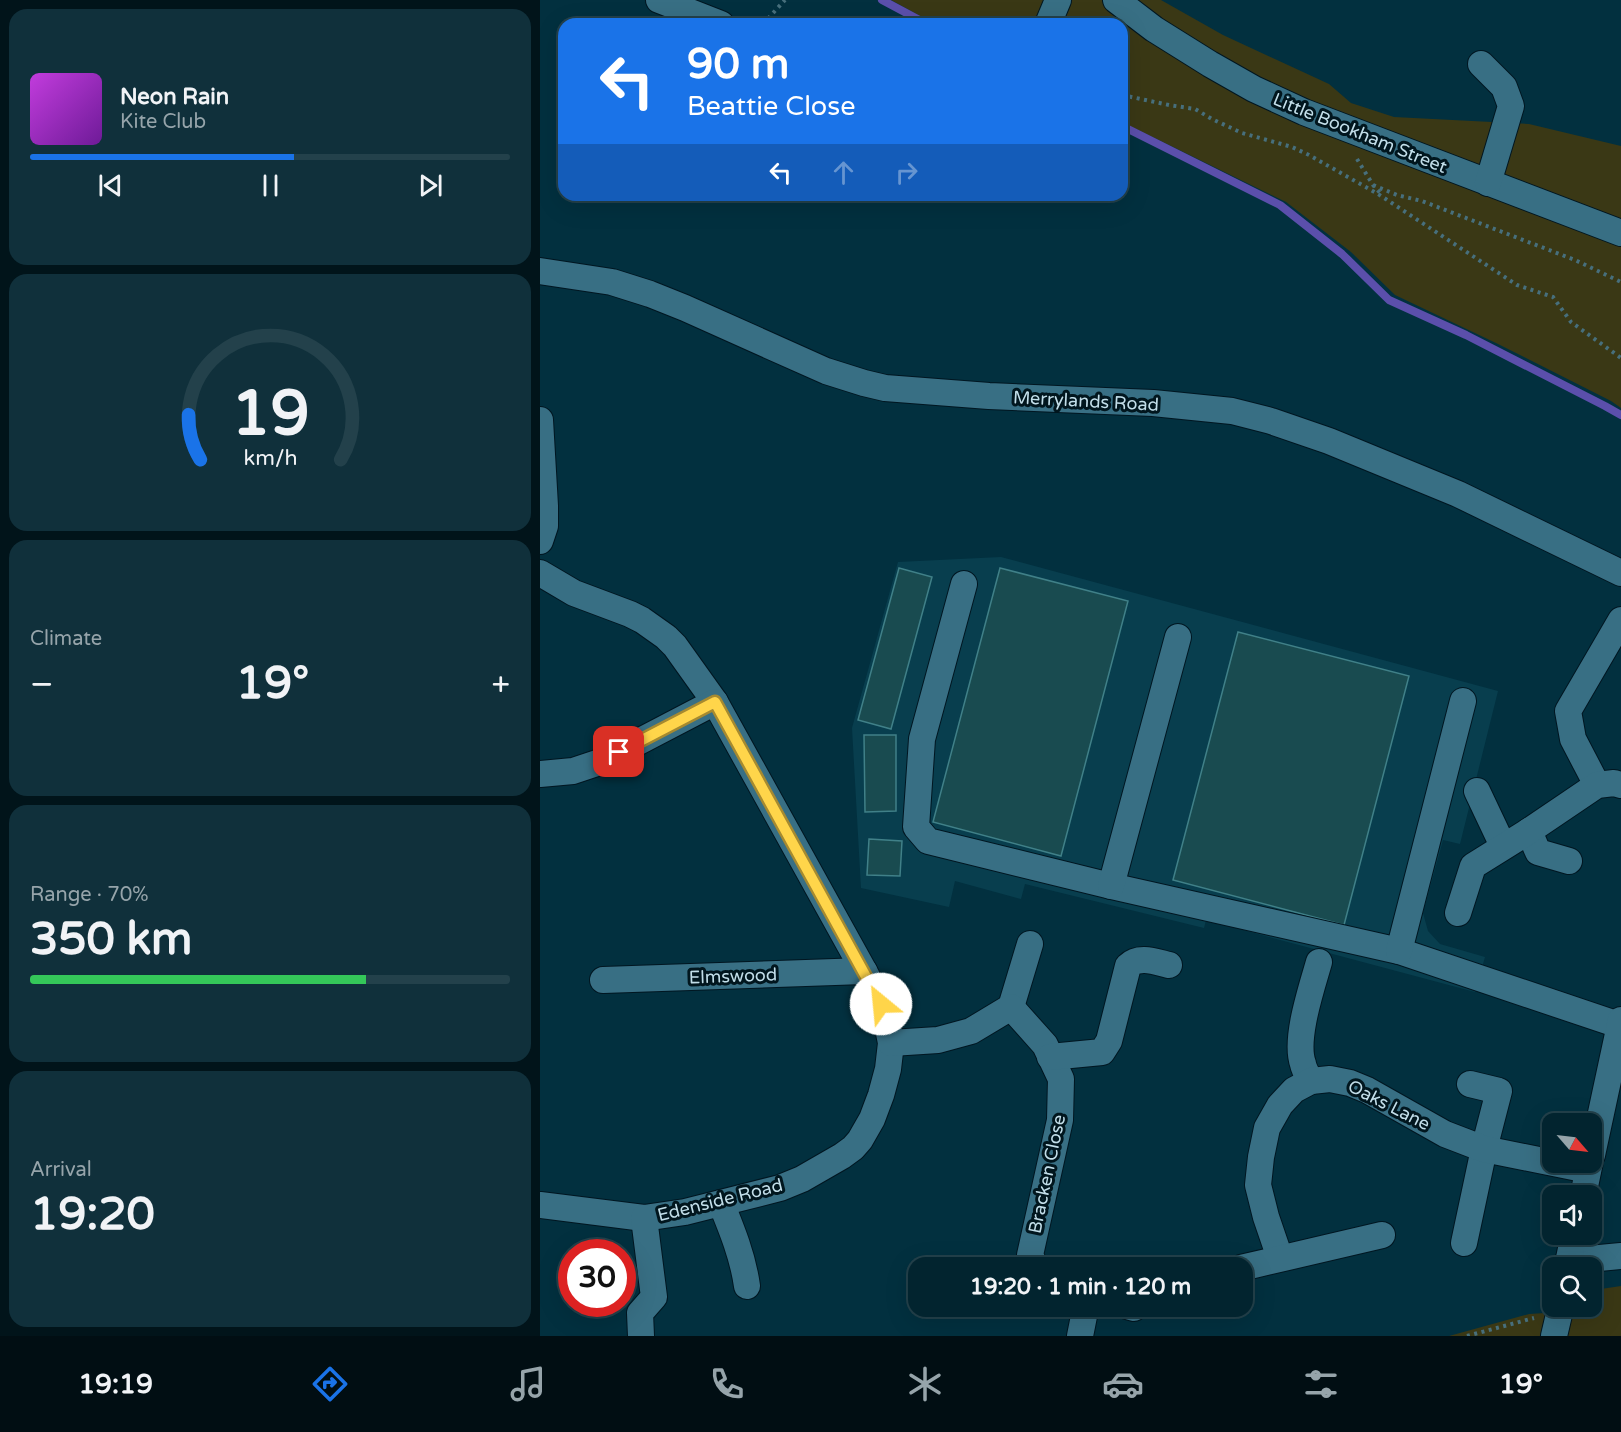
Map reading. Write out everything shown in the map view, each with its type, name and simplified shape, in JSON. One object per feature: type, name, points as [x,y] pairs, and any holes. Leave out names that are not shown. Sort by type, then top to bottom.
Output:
[{"type":"street","points":[[659,0],[706,18]]},
{"type":"street","points":[[1050,18],[1058,0]]},
{"type":"street","name":"Little Bookham Street","points":[[1116,0],[1154,29],[1254,89],[1351,132],[1621,233]]},
{"type":"street","points":[[1481,64],[1504,87],[1511,106],[1488,183]]},
{"type":"street","name":"Merrylands Road","points":[[540,271],[612,282],[650,294],[826,371],[885,388],[989,396],[1153,403],[1232,411],[1271,421],[1329,441],[1458,494],[1621,573]]},
{"type":"street","points":[[540,420],[545,506],[544,526],[540,541]]},
{"type":"street","name":"Edenside Road","points":[[540,573],[574,593],[630,614],[654,628],[675,646],[715,702],[864,971],[881,1004],[891,1043],[888,1069],[881,1095],[872,1119],[860,1140],[853,1148],[802,1179],[780,1188],[722,1203],[685,1212],[644,1218],[540,1205]]},
{"type":"street","points":[[964,584],[922,739],[916,827],[928,841],[1111,886],[1398,951],[1620,1023],[1601,1113]]},
{"type":"street","points":[[1458,913],[1473,866],[1503,846],[1609,785],[1573,739],[1568,711],[1621,620]]},
{"type":"street","points":[[1111,886],[1178,637]]},
{"type":"street","points":[[1398,951],[1463,701]]},
{"type":"street","points":[[540,774],[573,771],[600,762],[715,702]]},
{"type":"street","points":[[1477,791],[1503,846]]},
{"type":"street","points":[[1529,831],[1538,852],[1569,861]]},
{"type":"street","points":[[891,1043],[938,1040],[971,1031],[1011,1007],[1030,944]]},
{"type":"street","points":[[1050,1057],[1102,1052],[1109,1041],[1128,966],[1140,959],[1170,965]]},
{"type":"street","points":[[1280,1258],[1258,1185],[1261,1157],[1267,1128],[1280,1105],[1294,1090],[1311,1081],[1302,1063],[1301,1042],[1305,1015],[1319,962]]},
{"type":"street","name":"Elmswood","points":[[603,980],[864,971]]},
{"type":"street","name":"Bracken Close","points":[[1011,1007],[1045,1045],[1061,1079],[1060,1120],[1031,1257]]},
{"type":"street","name":"Oaks Lane","points":[[1311,1081],[1330,1079],[1350,1083],[1446,1134],[1484,1149],[1542,1157]]},
{"type":"street","points":[[1464,1243],[1499,1091],[1470,1084]]},
{"type":"street","points":[[722,1203],[745,1272],[747,1286]]},
{"type":"street","points":[[640,1336],[640,1313],[654,1297],[644,1218]]},
{"type":"street","points":[[1253,1265],[1382,1235]]},
{"type":"street","points":[[1602,1257],[1620,1254]]},
{"type":"street","points":[[1080,1336],[1084,1317]]},
{"type":"street","points":[[1554,1336],[1559,1317]]},
{"type":"path","points":[[769,18],[784,0]]},
{"type":"path","points":[[1128,96],[1195,109],[1242,133],[1292,147],[1309,155],[1389,202],[1517,285],[1553,297],[1571,322],[1621,358]]},
{"type":"path","points":[[1355,156],[1373,185],[1389,202]]},
{"type":"path","points":[[1373,185],[1397,195],[1422,201],[1502,234],[1575,260],[1621,282]]},
{"type":"path","points":[[1467,1336],[1485,1333],[1542,1315]]},
{"type":"shaded area","points":[[891,0],[1161,0],[1223,35],[1329,84],[1351,103],[1394,117],[1529,124],[1621,146],[1621,408],[1498,344],[1395,295],[1351,252],[1286,202],[1128,125],[1128,18],[924,18]]},
{"type":"shaded area","points":[[1001,557],[1498,691],[1460,844],[1443,840],[1423,913],[1428,931],[1440,944],[1485,957],[1475,992],[1206,920],[1204,928],[1025,884],[1021,899],[955,881],[949,907],[861,888],[852,728],[898,562]]},
{"type":"shaded area","points":[[1621,1286],[1621,1336],[1449,1336],[1529,1314],[1542,1313],[1542,1317],[1602,1317],[1602,1289]]},
{"type":"building","points":[[899,568],[932,577],[891,729],[858,720]]},
{"type":"building","points":[[1000,568],[1128,601],[1061,856],[933,822]]},
{"type":"building","points":[[1238,632],[1409,676],[1344,925],[1173,880]]},
{"type":"building","points":[[864,735],[896,735],[896,811],[865,812]]},
{"type":"building","points":[[869,839],[902,841],[900,876],[867,875]]},
{"type":"waterway","points":[[882,0],[916,18]]},
{"type":"waterway","points":[[1128,129],[1280,205],[1342,254],[1389,300],[1466,335],[1621,415]]},
{"type":"route","points":[[619,752],[715,702],[881,1004]]}]
